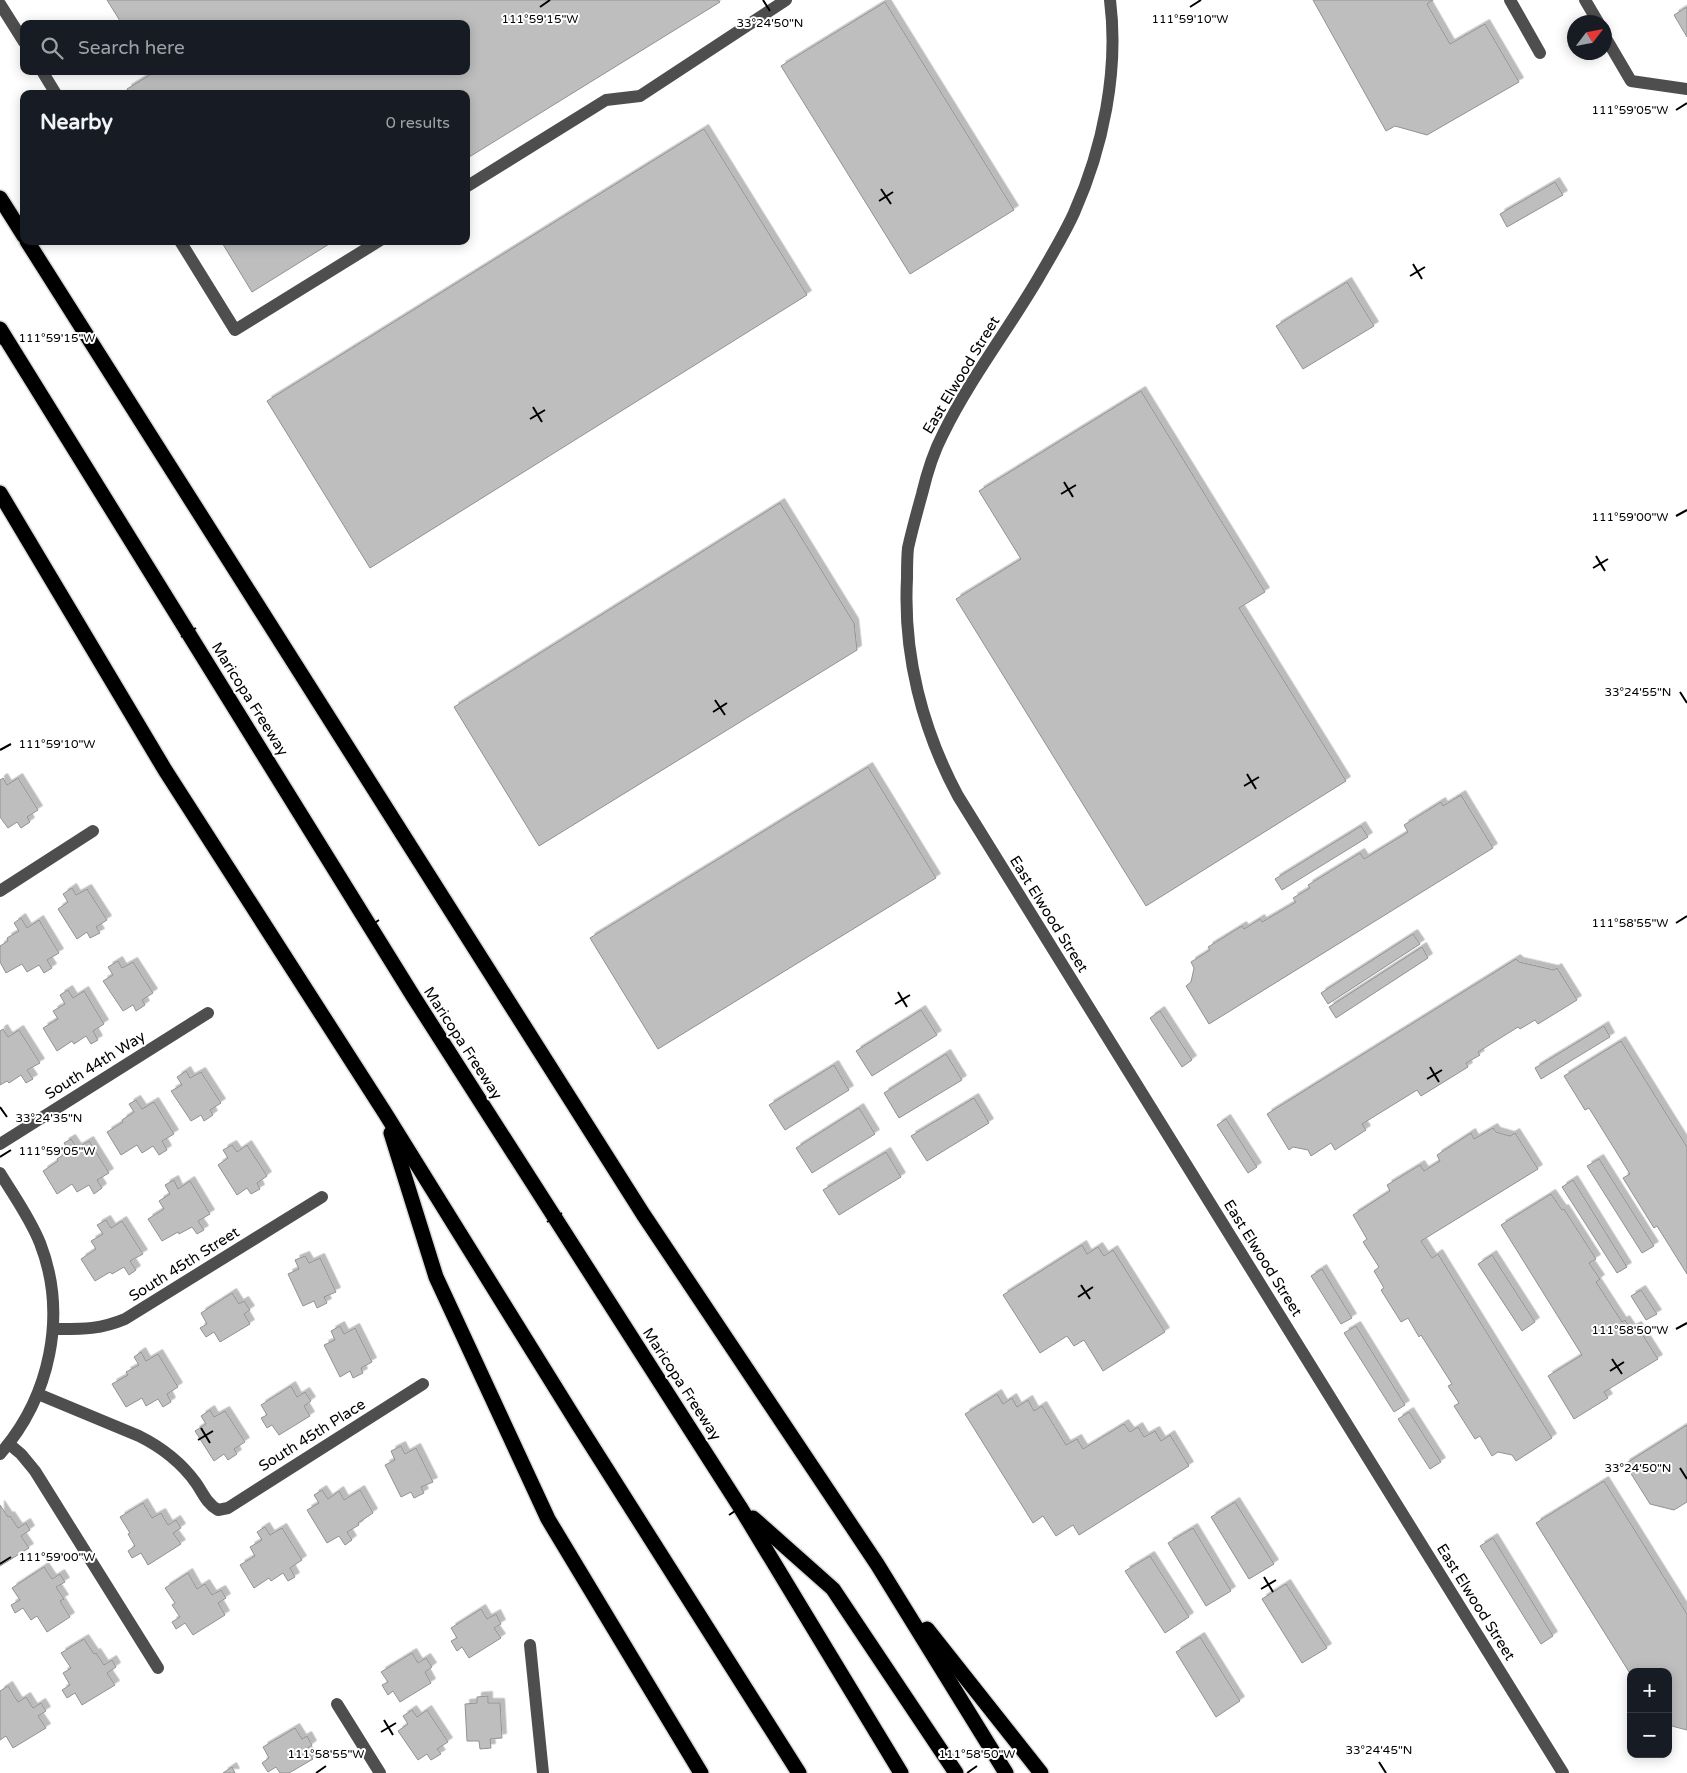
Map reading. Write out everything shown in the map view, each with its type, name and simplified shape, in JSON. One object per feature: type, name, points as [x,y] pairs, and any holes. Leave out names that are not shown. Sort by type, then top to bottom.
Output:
[{"type":"highway","points":[[0,192],[11,216]]},
{"type":"highway","points":[[0,198],[20,230]]},
{"type":"highway","points":[[30,245],[642,1214],[877,1564],[1006,1773]]},
{"type":"highway","name":"Maricopa Freeway","points":[[0,329],[412,996],[740,1507],[901,1773]]},
{"type":"highway","points":[[0,493],[165,770],[385,1113],[799,1773]]},
{"type":"highway","points":[[385,1113],[436,1277],[548,1519],[701,1773]]},
{"type":"highway","points":[[740,1507],[833,1589],[956,1773]]},
{"type":"highway","points":[[877,1564],[978,1696],[1041,1773]]},
{"type":"street","points":[[470,185],[606,100],[640,96],[786,0]]},
{"type":"street","name":"East Elwood Street","points":[[1110,0],[1112,63],[1107,104],[1099,144],[1074,214],[1038,278],[958,406],[930,462],[908,550],[906,599],[909,646],[914,677],[926,723],[938,756],[958,796],[1563,1773]]},
{"type":"street","points":[[1510,0],[1540,53]]},
{"type":"street","points":[[1585,0],[1594,15]]},
{"type":"street","points":[[0,4],[20,36]]},
{"type":"street","points":[[1612,48],[1631,81],[1687,89]]},
{"type":"street","points":[[44,75],[54,90]]},
{"type":"street","points":[[182,245],[235,330],[373,245]]},
{"type":"street","points":[[0,890],[93,831]]},
{"type":"street","name":"South 44th Way","points":[[0,1144],[208,1013]]},
{"type":"street","points":[[0,1173],[34,1228],[45,1258],[52,1292],[53,1329],[48,1360],[38,1394],[24,1423],[4,1449],[21,1454],[35,1471],[158,1668]]},
{"type":"street","name":"South 45th Street","points":[[53,1329],[84,1330],[98,1328],[125,1319],[322,1197]]},
{"type":"street","name":"South 45th Place","points":[[38,1394],[154,1443],[183,1468],[196,1482],[209,1503],[218,1510],[228,1508],[423,1384]]},
{"type":"street","points":[[530,1645],[543,1773]]},
{"type":"street","points":[[337,1704],[380,1773]]},
{"type":"building","points":[[107,0],[718,0],[720,2],[470,157],[470,90],[127,89],[150,75],[470,75],[470,20],[120,20]]},
{"type":"building","points":[[1313,0],[1433,0],[1427,4],[1450,44],[1485,24],[1519,82],[1427,135],[1395,126],[1386,131]]},
{"type":"building","points":[[885,2],[1014,210],[910,274],[781,66]]},
{"type":"building","points":[[1687,7],[1687,37],[1674,15]]},
{"type":"building","points":[[704,129],[807,295],[370,568],[267,401]]},
{"type":"building","points":[[1555,182],[1563,195],[1507,227],[1500,214]]},
{"type":"building","points":[[223,245],[328,245],[252,292]]},
{"type":"building","points":[[1347,282],[1374,326],[1303,369],[1276,326]]},
{"type":"building","points":[[1141,391],[1265,592],[1239,608],[1346,781],[1146,906],[956,599],[1021,559],[979,491]]},
{"type":"building","points":[[780,503],[854,623],[857,650],[539,846],[454,707]]},
{"type":"building","points":[[868,767],[936,878],[658,1049],[590,938]]},
{"type":"building","points":[[3,778],[7,785],[18,778],[38,810],[27,817],[30,822],[21,828],[17,822],[8,828],[0,817],[0,780]]},
{"type":"building","points":[[1461,795],[1493,848],[1209,1024],[1186,986],[1191,982],[1194,968],[1191,962],[1210,950],[1208,947],[1242,926],[1244,929],[1260,919],[1262,922],[1296,902],[1293,898],[1310,888],[1308,885],[1360,853],[1364,859],[1408,832],[1404,825],[1441,802],[1443,806]]},
{"type":"building","points":[[1361,826],[1368,837],[1282,890],[1275,879]]},
{"type":"building","points":[[72,888],[76,895],[87,889],[107,920],[96,927],[100,933],[90,938],[87,932],[77,939],[58,909],[68,902],[63,894]]},
{"type":"building","points":[[21,918],[27,928],[39,920],[59,953],[47,960],[52,968],[44,973],[39,965],[27,972],[22,964],[6,973],[0,962],[0,946],[8,941],[7,938],[19,931],[14,923]]},
{"type":"building","points":[[1413,934],[1420,944],[1328,1004],[1321,993]]},
{"type":"building","points":[[1422,947],[1428,958],[1336,1018],[1329,1007]]},
{"type":"building","points":[[1516,959],[1519,962],[1554,970],[1557,968],[1577,1000],[1538,1024],[1535,1020],[1520,1029],[1518,1027],[1478,1052],[1480,1055],[1466,1063],[1468,1067],[1421,1096],[1417,1090],[1362,1124],[1366,1130],[1335,1150],[1331,1143],[1311,1156],[1308,1150],[1293,1147],[1289,1150],[1267,1114]]},
{"type":"building","points":[[118,961],[122,968],[133,962],[153,993],[142,1000],[145,1005],[136,1011],[133,1005],[123,1011],[103,981],[113,975],[108,967]]},
{"type":"building","points":[[68,990],[73,998],[84,991],[104,1024],[93,1031],[98,1040],[91,1044],[86,1036],[74,1044],[72,1041],[57,1051],[43,1028],[58,1019],[53,1011],[65,1004],[60,995]]},
{"type":"building","points":[[921,1010],[937,1035],[872,1076],[856,1051]]},
{"type":"building","points":[[1160,1011],[1192,1060],[1182,1067],[1150,1018]]},
{"type":"building","points":[[1604,1026],[1610,1037],[1541,1079],[1535,1068]]},
{"type":"building","points":[[3,1029],[8,1037],[19,1030],[40,1063],[27,1070],[33,1079],[26,1083],[21,1075],[9,1083],[7,1081],[0,1085],[0,1031]]},
{"type":"building","points":[[1621,1041],[1687,1147],[1687,1274],[1657,1226],[1654,1228],[1623,1178],[1630,1174],[1589,1108],[1585,1110],[1564,1076]]},
{"type":"building","points":[[946,1054],[962,1080],[899,1118],[884,1093]]},
{"type":"building","points":[[834,1065],[849,1090],[785,1130],[769,1105]]},
{"type":"building","points":[[186,1071],[190,1078],[201,1072],[221,1103],[210,1110],[213,1115],[204,1121],[201,1115],[191,1121],[171,1091],[182,1085],[177,1077]]},
{"type":"building","points":[[974,1098],[989,1123],[927,1161],[911,1136]]},
{"type":"building","points":[[136,1100],[142,1109],[154,1102],[174,1134],[162,1141],[167,1150],[159,1155],[153,1146],[142,1153],[137,1145],[121,1155],[107,1132],[134,1112],[129,1104]]},
{"type":"building","points":[[859,1108],[875,1134],[812,1173],[796,1148]]},
{"type":"building","points":[[1226,1119],[1257,1167],[1248,1173],[1217,1125]]},
{"type":"building","points":[[1493,1128],[1496,1132],[1510,1136],[1515,1133],[1538,1169],[1421,1241],[1432,1258],[1438,1254],[1552,1438],[1516,1461],[1512,1455],[1498,1452],[1492,1456],[1480,1436],[1475,1439],[1454,1406],[1459,1403],[1448,1386],[1452,1384],[1421,1335],[1419,1337],[1408,1318],[1401,1322],[1381,1290],[1384,1288],[1374,1271],[1379,1267],[1363,1242],[1367,1239],[1353,1215],[1390,1191],[1387,1185],[1420,1165],[1424,1171],[1440,1161],[1437,1155],[1471,1133],[1474,1139]]},
{"type":"building","points":[[71,1139],[77,1148],[89,1141],[109,1173],[97,1180],[102,1188],[94,1194],[89,1185],[77,1192],[72,1184],[57,1194],[43,1171],[69,1151],[64,1143]]},
{"type":"building","points":[[232,1145],[237,1152],[247,1145],[267,1176],[257,1183],[260,1189],[251,1194],[247,1188],[237,1195],[218,1165],[228,1158],[223,1150]]},
{"type":"building","points":[[886,1152],[901,1177],[839,1215],[823,1190]]},
{"type":"building","points":[[1599,1159],[1654,1246],[1642,1253],[1587,1166]]},
{"type":"building","points":[[174,1180],[178,1189],[190,1181],[210,1214],[198,1221],[204,1230],[197,1234],[192,1227],[162,1241],[148,1219],[164,1209],[159,1201],[170,1194],[165,1185]]},
{"type":"building","points":[[1573,1180],[1627,1267],[1617,1273],[1562,1187]]},
{"type":"building","points":[[1551,1194],[1562,1210],[1564,1209],[1596,1259],[1589,1263],[1600,1279],[1596,1282],[1622,1322],[1625,1320],[1631,1329],[1637,1326],[1658,1359],[1604,1392],[1608,1398],[1574,1419],[1548,1376],[1582,1355],[1501,1225]]},
{"type":"building","points":[[106,1220],[111,1228],[122,1221],[143,1254],[130,1261],[136,1270],[129,1275],[124,1267],[112,1274],[110,1272],[95,1281],[81,1259],[96,1249],[91,1241],[103,1234],[97,1225]]},
{"type":"building","points":[[1082,1245],[1087,1254],[1098,1247],[1104,1256],[1113,1250],[1165,1332],[1103,1371],[1084,1340],[1074,1346],[1067,1336],[1040,1353],[1003,1295]]},
{"type":"building","points":[[1492,1255],[1535,1322],[1522,1331],[1478,1264]]},
{"type":"building","points":[[305,1256],[309,1263],[320,1258],[336,1292],[324,1297],[327,1303],[317,1308],[314,1301],[303,1306],[288,1274],[299,1269],[295,1260]]},
{"type":"building","points":[[1322,1269],[1352,1318],[1341,1324],[1311,1276]]},
{"type":"building","points":[[1641,1290],[1657,1314],[1646,1320],[1631,1296]]},
{"type":"building","points":[[232,1293],[239,1304],[244,1301],[250,1310],[244,1314],[250,1324],[220,1342],[214,1332],[206,1337],[200,1328],[207,1324],[201,1313]]},
{"type":"building","points":[[340,1326],[344,1334],[355,1328],[372,1362],[361,1368],[363,1373],[353,1378],[350,1371],[340,1377],[324,1345],[335,1340],[331,1331]]},
{"type":"building","points":[[1356,1326],[1405,1405],[1394,1412],[1344,1333]]},
{"type":"building","points":[[141,1352],[146,1361],[158,1354],[178,1387],[167,1394],[171,1402],[163,1407],[158,1399],[146,1406],[142,1398],[126,1407],[112,1384],[128,1375],[126,1372],[139,1365],[134,1357]]},
{"type":"building","points":[[291,1386],[297,1397],[305,1392],[311,1401],[304,1406],[310,1416],[279,1435],[272,1425],[267,1428],[261,1418],[267,1415],[261,1405]]},
{"type":"building","points":[[997,1394],[1003,1404],[1012,1398],[1017,1407],[1028,1400],[1034,1411],[1042,1406],[1066,1445],[1077,1439],[1083,1449],[1124,1424],[1130,1432],[1138,1427],[1144,1437],[1155,1431],[1161,1441],[1170,1435],[1189,1466],[1079,1535],[1073,1525],[1056,1536],[1043,1516],[1033,1523],[965,1414]]},
{"type":"building","points":[[210,1410],[214,1417],[225,1411],[245,1442],[234,1449],[237,1454],[228,1460],[224,1454],[214,1461],[195,1431],[206,1424],[201,1416]]},
{"type":"building","points":[[1409,1412],[1441,1462],[1430,1469],[1398,1419]]},
{"type":"building","points":[[1687,1425],[1687,1502],[1674,1510],[1650,1504],[1625,1464]]},
{"type":"building","points":[[401,1446],[405,1454],[416,1448],[433,1482],[421,1487],[424,1493],[414,1498],[411,1492],[401,1497],[385,1465],[395,1460],[391,1451]]},
{"type":"building","points":[[1604,1481],[1687,1614],[1687,1730],[1672,1726],[1672,1668],[1627,1669],[1536,1523]]},
{"type":"building","points":[[322,1490],[328,1499],[339,1491],[344,1500],[360,1490],[373,1513],[347,1532],[352,1540],[345,1545],[339,1536],[327,1543],[307,1510],[319,1503],[314,1495]]},
{"type":"building","points":[[1235,1502],[1274,1564],[1249,1579],[1211,1517]]},
{"type":"building","points":[[143,1503],[152,1518],[161,1513],[168,1525],[176,1520],[181,1528],[173,1533],[181,1544],[148,1565],[141,1553],[132,1558],[128,1551],[135,1546],[128,1534],[130,1533],[120,1517]]},
{"type":"building","points":[[0,1505],[18,1528],[26,1523],[30,1530],[21,1536],[29,1548],[0,1566]]},
{"type":"building","points":[[265,1527],[270,1535],[282,1528],[302,1560],[290,1568],[295,1577],[288,1581],[283,1573],[271,1581],[269,1578],[254,1588],[240,1565],[255,1556],[250,1547],[262,1540],[257,1532]]},
{"type":"building","points":[[1193,1528],[1231,1591],[1206,1606],[1168,1543]]},
{"type":"building","points":[[1493,1538],[1553,1636],[1541,1644],[1480,1546]]},
{"type":"building","points":[[1150,1556],[1189,1617],[1165,1633],[1125,1571]]},
{"type":"building","points":[[44,1567],[52,1579],[60,1574],[65,1582],[56,1587],[64,1599],[60,1601],[70,1617],[47,1632],[37,1616],[31,1620],[23,1608],[15,1613],[11,1605],[20,1600],[12,1588]]},
{"type":"building","points":[[188,1573],[197,1589],[205,1584],[212,1595],[221,1590],[226,1598],[218,1603],[225,1615],[193,1635],[185,1623],[176,1629],[172,1622],[180,1617],[172,1605],[175,1603],[165,1588]]},
{"type":"building","points":[[1286,1584],[1327,1648],[1302,1663],[1262,1599]]},
{"type":"building","points":[[481,1609],[487,1619],[496,1614],[501,1624],[494,1628],[501,1638],[469,1658],[462,1647],[457,1651],[451,1641],[457,1638],[451,1628]]},
{"type":"building","points":[[1200,1637],[1240,1701],[1216,1717],[1176,1652]]},
{"type":"building","points":[[84,1639],[104,1665],[112,1660],[116,1667],[107,1673],[115,1685],[82,1705],[75,1693],[67,1698],[62,1690],[70,1685],[63,1673],[71,1668],[61,1653]]},
{"type":"building","points":[[412,1653],[418,1663],[426,1658],[432,1667],[425,1672],[431,1683],[400,1702],[393,1691],[388,1695],[382,1685],[388,1682],[381,1672]]},
{"type":"building","points":[[8,1686],[18,1702],[26,1697],[33,1708],[41,1703],[46,1711],[38,1716],[46,1728],[13,1748],[6,1736],[0,1740],[0,1691]]},
{"type":"building","points":[[488,1696],[488,1703],[500,1703],[502,1738],[490,1739],[491,1748],[480,1749],[479,1741],[467,1741],[465,1704],[477,1703],[477,1697]]},
{"type":"building","points":[[412,1710],[417,1717],[427,1710],[448,1742],[437,1749],[441,1754],[431,1760],[427,1754],[418,1760],[398,1731],[408,1724],[403,1716]]},
{"type":"building","points":[[295,1728],[302,1739],[307,1736],[312,1745],[306,1749],[313,1759],[289,1773],[280,1773],[276,1767],[268,1772],[262,1763],[269,1758],[263,1747]]},
{"type":"building","points":[[232,1767],[235,1773],[223,1773]]}]
